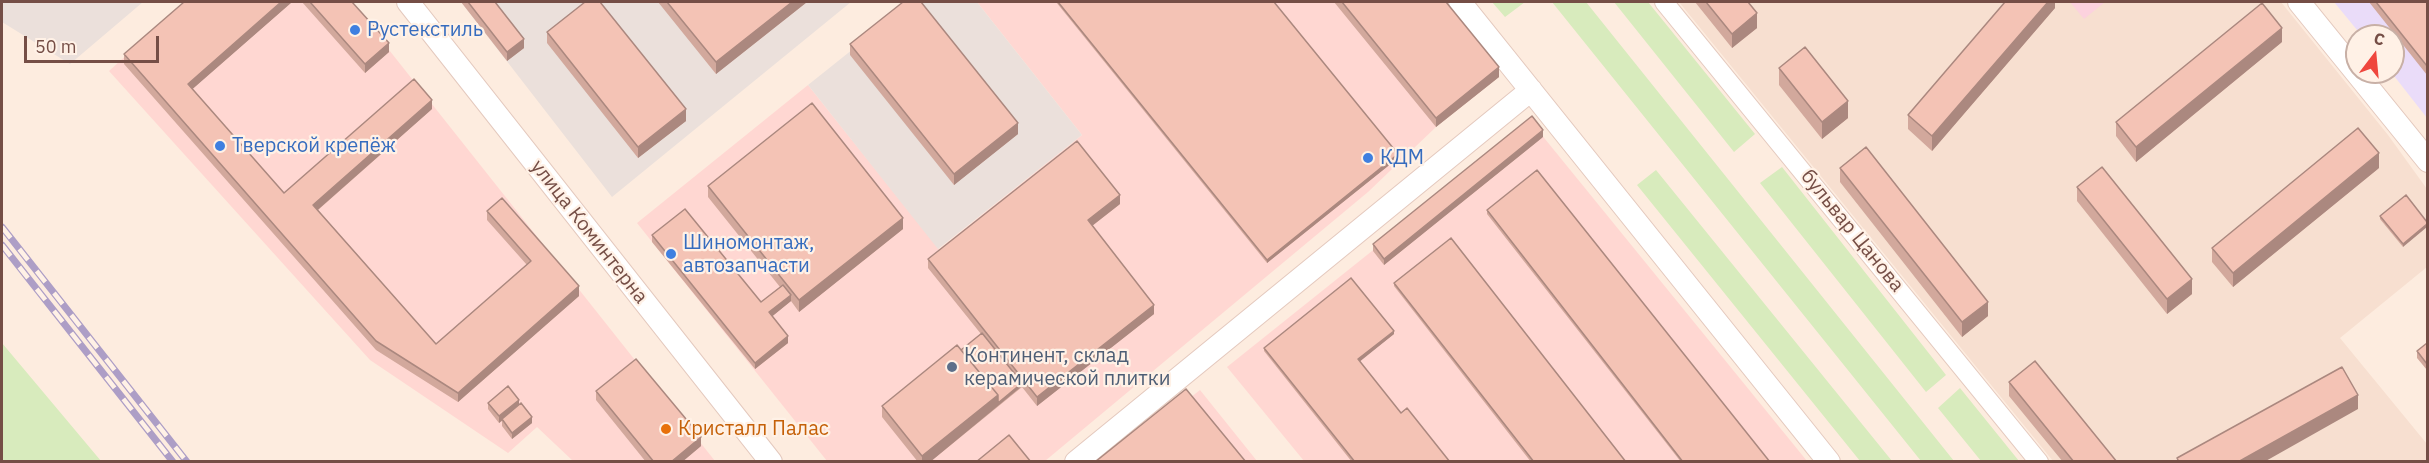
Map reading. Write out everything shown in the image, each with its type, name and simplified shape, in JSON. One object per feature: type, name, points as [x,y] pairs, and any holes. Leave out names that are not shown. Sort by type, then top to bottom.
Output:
[{"type":"street","name":"улица Коминтерна","points":[[408,2],[771,462]]},
{"type":"street","points":[[1460,2],[1829,462]]},
{"type":"street","name":"бульвар Цанова","points":[[1664,2],[2039,462]]},
{"type":"street","points":[[2299,2],[2427,161]]},
{"type":"street","points":[[1076,462],[1531,90]]},
{"type":"shaded area","points":[[2,2],[143,2],[70,64],[2,22]]},
{"type":"shaded area","points":[[185,2],[351,2],[715,461],[573,461],[537,427],[508,453],[370,360],[109,71]]},
{"type":"shaded area","points":[[461,2],[851,2],[612,197]]},
{"type":"shaded area","points":[[912,2],[977,2],[1082,135],[938,249],[808,85]]},
{"type":"shaded area","points":[[977,2],[1438,2],[1436,127],[1368,192],[1045,461],[827,461],[637,223],[808,85],[939,249],[1082,135]]},
{"type":"shaded area","points":[[1679,2],[2281,2],[2388,135],[2427,189],[2427,267],[2340,338],[2427,444],[2427,461],[2053,461]]},
{"type":"shaded area","points":[[2070,2],[2105,2],[2084,19]]},
{"type":"shaded area","points":[[2334,2],[2427,2],[2427,118],[2400,84],[2405,84],[2405,24],[2352,24]]},
{"type":"shaded area","points":[[1532,123],[1807,461],[1304,461],[1227,367]]},
{"type":"shaded area","points":[[1200,390],[1257,461],[1109,462]]},
{"type":"green space","points":[[1492,2],[1525,2],[1505,17]]},
{"type":"green space","points":[[1552,2],[1586,2],[1954,461],[1921,461]]},
{"type":"green space","points":[[1614,2],[1648,2],[1755,134],[1734,152]]},
{"type":"green space","points":[[1782,167],[1946,375],[1926,392],[1760,183]]},
{"type":"green space","points":[[1656,170],[1892,461],[1860,461],[1637,185]]},
{"type":"green space","points":[[2,343],[101,461],[2,461]]},
{"type":"green space","points":[[1960,388],[2019,461],[1981,461],[1938,408]]},
{"type":"building","points":[[184,2],[281,2],[188,84],[284,193],[414,79],[432,100],[313,205],[436,344],[531,261],[487,211],[502,198],[579,286],[458,393],[376,341],[124,54]]},
{"type":"building","points":[[310,2],[352,2],[389,43],[365,64]]},
{"type":"building","points":[[468,2],[495,2],[524,39],[507,52]]},
{"type":"building","points":[[585,2],[600,2],[686,109],[638,147],[547,32]]},
{"type":"building","points":[[667,2],[792,2],[716,62]]},
{"type":"building","points":[[903,2],[921,2],[1018,123],[954,174],[850,44]]},
{"type":"building","points":[[1058,2],[1274,2],[1398,154],[1267,260]]},
{"type":"building","points":[[1342,2],[1446,2],[1499,67],[1436,118]]},
{"type":"building","points":[[1706,2],[1748,2],[1757,13],[1732,34]]},
{"type":"building","points":[[2005,2],[2048,2],[1932,136],[1908,115]]},
{"type":"building","points":[[2376,2],[2427,2],[2427,66],[2405,38],[2405,24],[2394,24]]},
{"type":"building","points":[[2262,3],[2282,28],[2136,147],[2116,122]]},
{"type":"building","points":[[1805,47],[1848,101],[1822,122],[1779,68]]},
{"type":"building","points":[[812,103],[903,218],[799,300],[708,186]]},
{"type":"building","points":[[1532,116],[1543,130],[1384,259],[1373,244]]},
{"type":"building","points":[[2358,128],[2379,153],[2233,273],[2212,248]]},
{"type":"building","points":[[1077,141],[1120,195],[1088,220],[1154,305],[1037,397],[928,259]]},
{"type":"building","points":[[1866,147],[1988,302],[1962,322],[1840,168]]},
{"type":"building","points":[[2102,167],[2192,279],[2167,299],[2077,187]]},
{"type":"building","points":[[1537,170],[1770,462],[1683,462],[1487,210]]},
{"type":"building","points":[[2406,195],[2427,224],[2403,244],[2380,216]]},
{"type":"building","points":[[685,209],[761,302],[783,285],[791,295],[769,312],[788,336],[755,363],[652,235]]},
{"type":"building","points":[[1451,238],[1626,462],[1534,462],[1394,283]]},
{"type":"building","points":[[1351,278],[1394,331],[1358,359],[1401,413],[1407,408],[1450,462],[1355,462],[1264,348]]},
{"type":"building","points":[[982,333],[1022,383],[998,403],[998,395],[961,350]]},
{"type":"building","points":[[2427,343],[2427,364],[2417,351]]},
{"type":"building","points":[[957,345],[998,395],[922,456],[882,406]]},
{"type":"building","points":[[636,359],[701,437],[671,462],[654,462],[596,391]]},
{"type":"building","points":[[2035,361],[2117,462],[2074,462],[2009,382]]},
{"type":"building","points":[[2342,367],[2358,395],[2238,462],[2179,462],[2177,458]]},
{"type":"building","points":[[508,386],[519,400],[499,416],[488,403]]},
{"type":"building","points":[[1186,389],[1246,462],[1095,462]]},
{"type":"building","points":[[521,403],[532,417],[512,433],[502,419]]},
{"type":"building","points":[[1009,435],[1031,462],[976,462]]},
{"type":"railway","points":[[2,227],[187,462]]},
{"type":"railway","points":[[2,245],[173,462]]},
{"type":"place","name":"Рустекстиль","points":[[355,30]]},
{"type":"place","name":"Тверской крепёж","points":[[220,146]]},
{"type":"place","name":"КДМ","points":[[1368,158]]},
{"type":"place","name":"Шиномонтаж, автозапчасти","points":[[671,254]]},
{"type":"place","name":"Континент, склад керамической плитки","points":[[952,367]]},
{"type":"place","name":"Кристалл Палас","points":[[666,429]]}]
